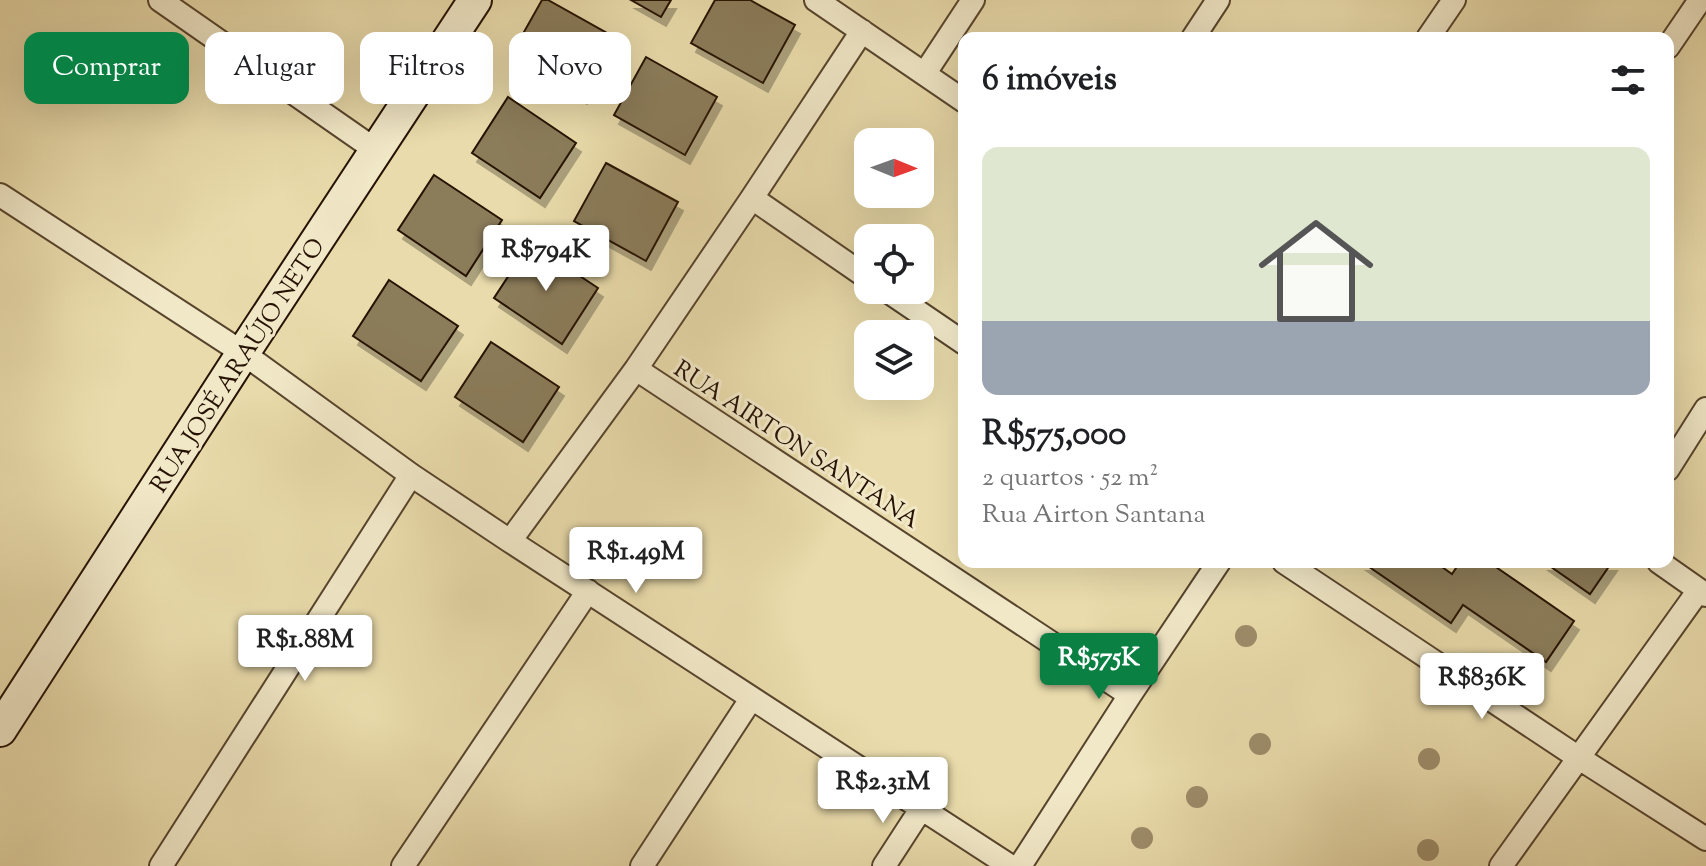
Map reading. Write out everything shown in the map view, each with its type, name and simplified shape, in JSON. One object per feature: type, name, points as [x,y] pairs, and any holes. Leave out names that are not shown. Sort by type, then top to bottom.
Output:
[{"type":"street","points":[[160,0],[377,151]]},
{"type":"street","name":"RUA JOSÉ ARAÚJO NETO","points":[[0,730],[475,0]]},
{"type":"street","points":[[816,0],[958,97]]},
{"type":"street","points":[[925,73],[973,0]]},
{"type":"street","points":[[1197,32],[1218,0]]},
{"type":"street","points":[[1432,32],[1454,0]]},
{"type":"street","points":[[1674,38],[1700,0]]},
{"type":"street","points":[[510,541],[636,369],[862,31]]},
{"type":"street","points":[[0,195],[243,353],[411,475],[510,541],[1010,866]]},
{"type":"street","points":[[752,198],[854,268]]},
{"type":"street","points":[[907,304],[958,339]]},
{"type":"street","name":"RUA AIRTON SANTANA","points":[[636,369],[1130,695]]},
{"type":"street","points":[[1674,460],[1706,409]]},
{"type":"street","points":[[161,866],[411,475]]},
{"type":"street","points":[[1020,866],[1215,568]]},
{"type":"street","points":[[1293,568],[1706,839]]},
{"type":"street","points":[[1501,866],[1703,592],[1668,568]]},
{"type":"street","points":[[403,866],[588,591]]},
{"type":"street","points":[[642,866],[751,699]]},
{"type":"street","points":[[884,866],[921,809]]},
{"type":"building","points":[[542,0],[548,0],[605,32],[524,32]]},
{"type":"building","points":[[631,0],[671,0],[661,17]]},
{"type":"building","points":[[715,0],[750,0],[795,25],[763,83],[691,43]]},
{"type":"building","points":[[646,57],[717,97],[685,155],[614,115],[620,104],[631,104],[631,84]]},
{"type":"building","points":[[508,97],[509,104],[518,104],[576,143],[540,198],[472,153]]},
{"type":"building","points":[[606,163],[678,202],[646,261],[574,221]]},
{"type":"building","points":[[434,175],[502,220],[466,276],[398,230]]},
{"type":"building","points":[[530,243],[598,288],[562,344],[494,298]]},
{"type":"building","points":[[389,280],[458,326],[421,381],[353,336]]},
{"type":"building","points":[[491,342],[559,387],[523,442],[455,397]]},
{"type":"building","points":[[1371,568],[1444,568],[1452,574],[1456,568],[1497,568],[1574,621],[1546,662],[1463,605],[1451,623]]},
{"type":"building","points":[[1553,568],[1608,568],[1590,594]]}]
